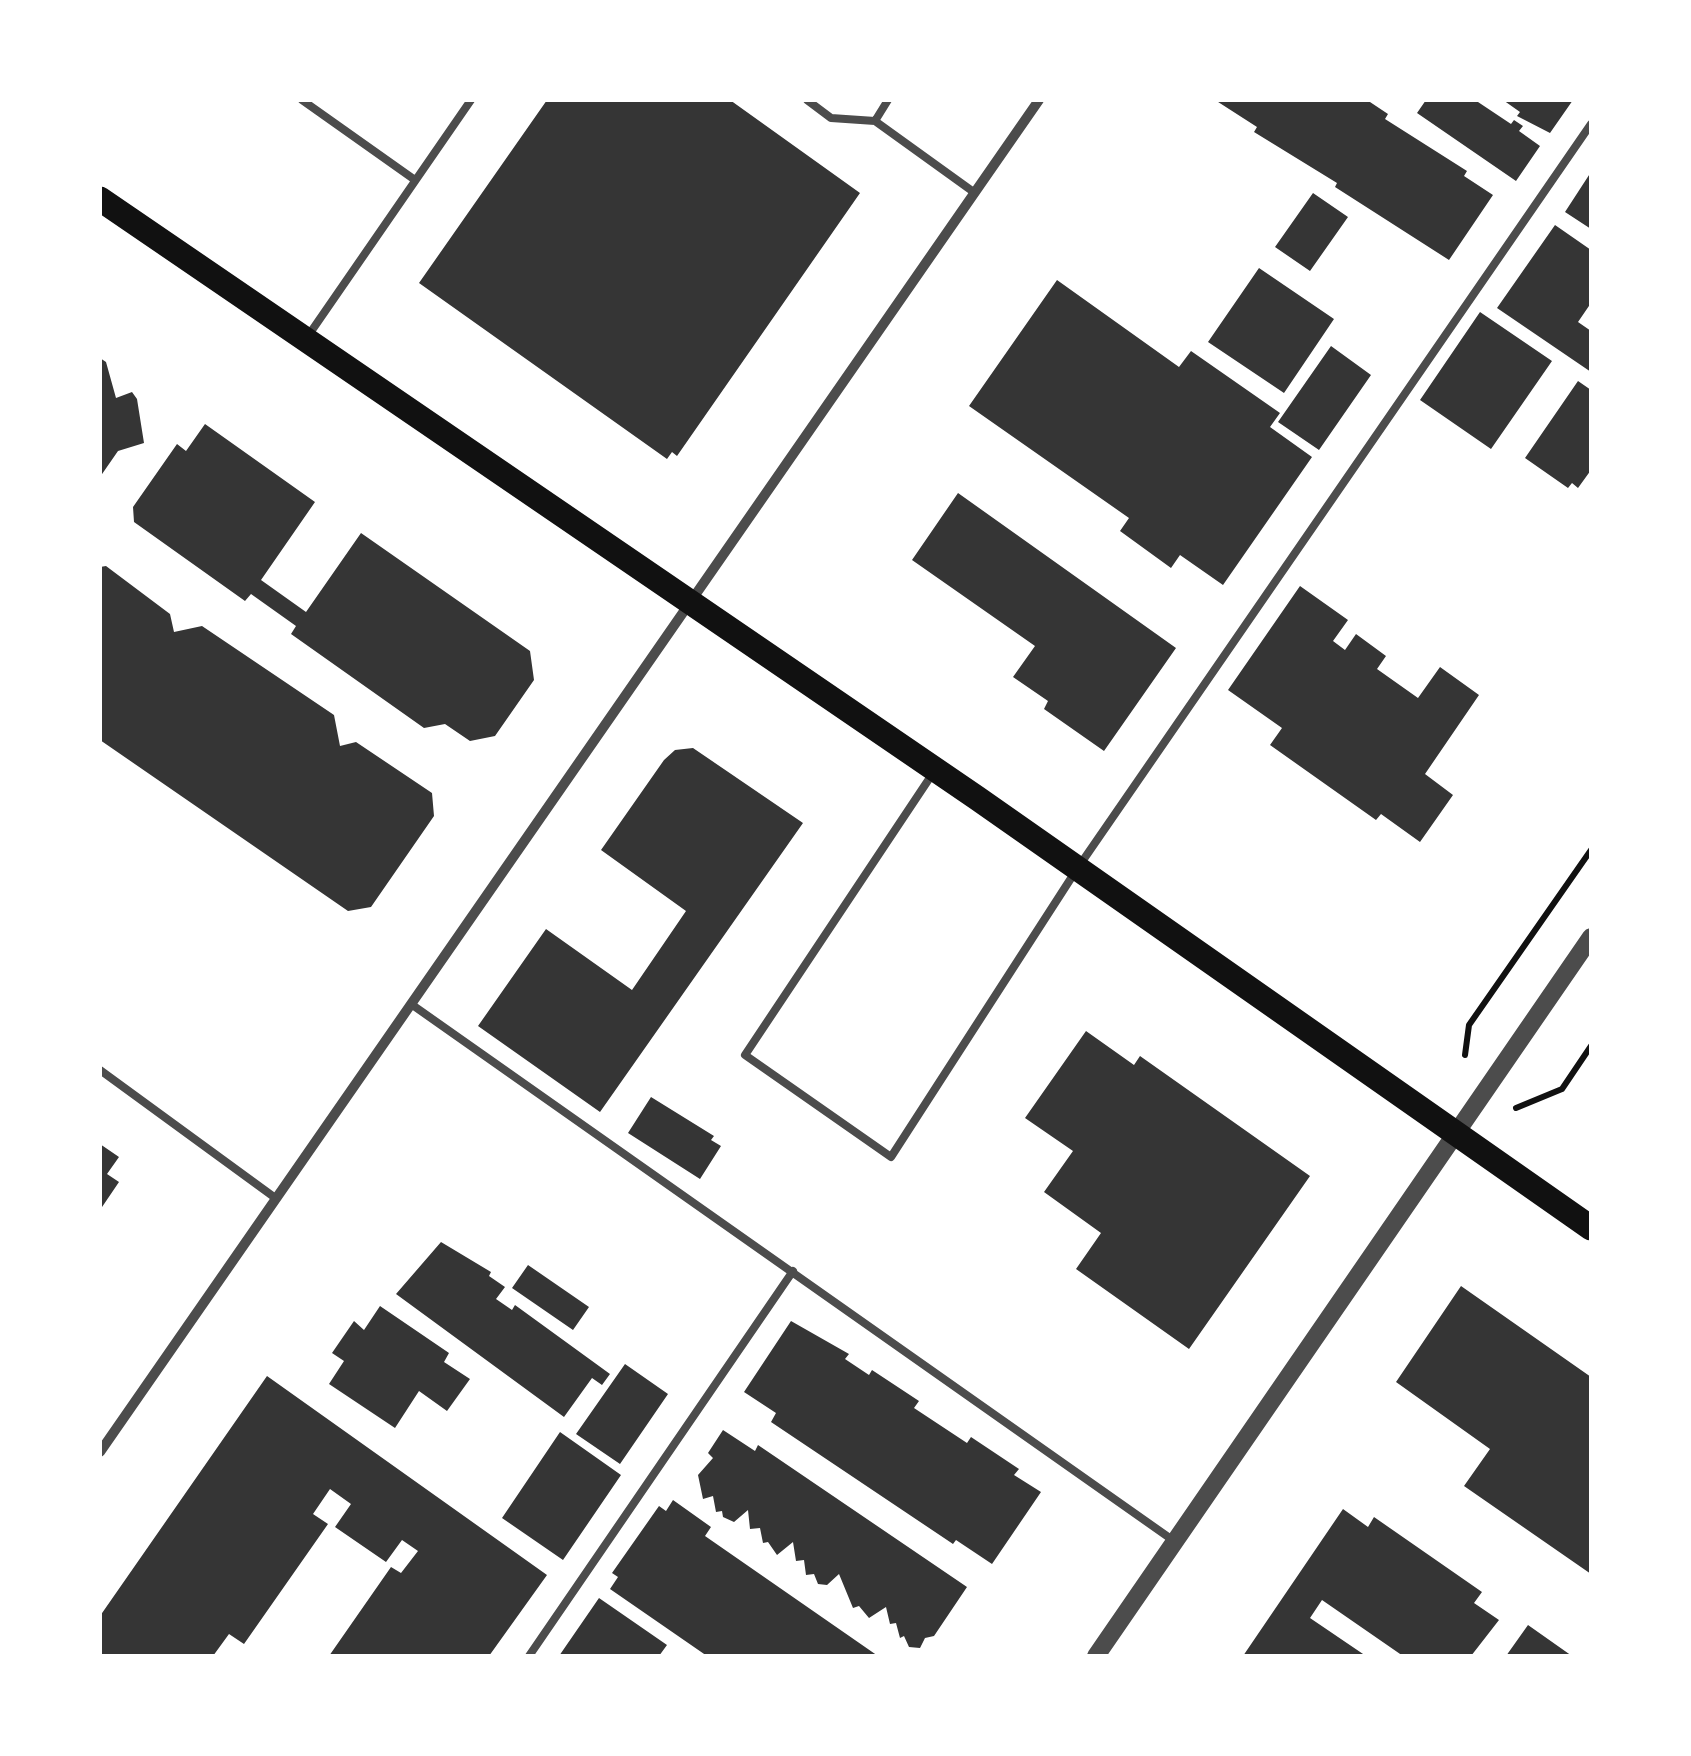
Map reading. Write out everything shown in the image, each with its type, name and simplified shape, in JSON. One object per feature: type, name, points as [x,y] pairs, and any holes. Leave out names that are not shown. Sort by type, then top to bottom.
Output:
[{"type":"main road","points":[[100,199],[936,770],[1591,1228]]},
{"type":"street","points":[[100,1452],[274,1196],[691,605],[1039,100]]},
{"type":"street","points":[[1096,1656],[1591,937]]},
{"type":"lane","points":[[302,100],[416,180]]},
{"type":"lane","points":[[306,339],[471,100]]},
{"type":"lane","points":[[807,100],[831,118],[875,121],[975,194]]},
{"type":"lane","points":[[875,121],[888,100]]},
{"type":"lane","points":[[936,770],[745,1056],[890,1157],[1078,868],[1591,124]]},
{"type":"lane","points":[[410,1004],[1174,1541]]},
{"type":"lane","points":[[100,1070],[274,1196]]},
{"type":"lane","points":[[529,1656],[792,1271]]},
{"type":"path","points":[[1464,1062],[1469,1026],[1591,850]]},
{"type":"path","points":[[1455,1133],[1562,1089],[1591,1046]]},
{"type":"building","points":[[547,100],[730,100],[860,193],[677,456],[672,452],[667,459],[419,283]]},
{"type":"building","points":[[1215,100],[1367,100],[1388,114],[1385,119],[1467,171],[1464,176],[1493,195],[1449,260],[1254,132],[1257,127]]},
{"type":"building","points":[[1426,100],[1475,100],[1511,124],[1514,120],[1523,126],[1519,131],[1540,146],[1516,181],[1417,113]]},
{"type":"building","points":[[1503,100],[1573,100],[1550,133],[1517,116],[1520,112]]},
{"type":"building","points":[[1591,172],[1591,229],[1565,212]]},
{"type":"building","points":[[1313,193],[1348,217],[1310,271],[1275,247]]},
{"type":"building","points":[[1555,225],[1591,250],[1591,303],[1578,322],[1591,331],[1591,372],[1497,308]]},
{"type":"building","points":[[1259,268],[1334,319],[1284,393],[1208,342]]},
{"type":"building","points":[[1057,280],[1179,367],[1191,351],[1280,413],[1270,427],[1312,457],[1223,585],[1180,555],[1171,568],[1120,531],[1129,518],[969,406]]},
{"type":"building","points":[[1480,312],[1552,361],[1491,449],[1420,400]]},
{"type":"building","points":[[1331,346],[1371,375],[1319,450],[1278,422]]},
{"type":"building","points":[[100,358],[106,362],[116,398],[132,392],[137,399],[144,443],[118,451],[100,477]]},
{"type":"building","points":[[1578,381],[1591,390],[1591,470],[1578,488],[1572,483],[1568,488],[1525,458]]},
{"type":"building","points":[[205,424],[315,502],[261,580],[306,612],[361,533],[530,651],[534,680],[495,736],[470,741],[445,724],[424,728],[291,634],[296,626],[251,594],[245,601],[134,522],[133,507],[177,444],[186,451]]},
{"type":"building","points":[[958,493],[1176,648],[1104,751],[1044,709],[1048,701],[1013,677],[1035,646],[912,560]]},
{"type":"building","points":[[106,566],[170,614],[174,632],[202,626],[334,715],[340,746],[356,742],[432,793],[434,816],[371,907],[348,911],[100,740],[100,567]]},
{"type":"building","points":[[1300,586],[1348,620],[1333,641],[1345,650],[1356,634],[1386,656],[1377,669],[1418,698],[1440,667],[1479,695],[1425,774],[1453,795],[1420,842],[1381,814],[1376,820],[1270,745],[1282,728],[1228,690]]},
{"type":"building","points":[[693,748],[803,823],[600,1112],[478,1026],[546,929],[632,990],[686,911],[601,850],[664,760],[675,750]]},
{"type":"building","points":[[1086,1031],[1134,1065],[1140,1056],[1310,1176],[1189,1349],[1076,1269],[1101,1233],[1044,1192],[1073,1151],[1025,1118]]},
{"type":"building","points":[[651,1097],[714,1136],[711,1140],[721,1146],[700,1179],[628,1133]]},
{"type":"building","points":[[100,1144],[119,1157],[107,1174],[119,1182],[100,1210]]},
{"type":"building","points":[[441,1242],[491,1272],[489,1276],[505,1287],[496,1299],[512,1310],[515,1305],[610,1374],[602,1385],[592,1378],[564,1417],[396,1294]]},
{"type":"building","points":[[528,1265],[589,1307],[573,1330],[512,1288]]},
{"type":"building","points":[[1461,1286],[1591,1377],[1591,1574],[1464,1486],[1490,1449],[1396,1382]]},
{"type":"building","points":[[380,1306],[449,1353],[444,1362],[470,1379],[447,1411],[419,1391],[395,1428],[329,1384],[344,1361],[332,1353],[354,1321],[364,1330]]},
{"type":"building","points":[[791,1321],[849,1354],[845,1359],[869,1375],[872,1370],[919,1401],[914,1408],[967,1443],[971,1437],[1019,1469],[1014,1475],[1041,1492],[992,1564],[956,1540],[953,1544],[771,1422],[776,1413],[744,1392]]},
{"type":"building","points":[[625,1364],[668,1394],[620,1464],[576,1434]]},
{"type":"building","points":[[267,1376],[547,1575],[489,1656],[329,1656],[391,1567],[401,1573],[418,1551],[402,1540],[386,1562],[335,1527],[351,1504],[330,1489],[313,1514],[328,1524],[244,1644],[229,1634],[213,1656],[100,1656],[100,1616]]},
{"type":"building","points":[[723,1430],[755,1451],[758,1445],[967,1587],[934,1636],[925,1638],[920,1648],[909,1647],[904,1636],[900,1638],[896,1623],[890,1624],[886,1607],[869,1618],[859,1606],[853,1608],[839,1574],[827,1585],[818,1584],[814,1574],[806,1575],[804,1560],[796,1561],[793,1542],[777,1555],[768,1542],[763,1543],[760,1528],[750,1529],[748,1510],[734,1522],[723,1517],[722,1511],[716,1512],[713,1496],[703,1499],[698,1475],[713,1458],[708,1453]]},
{"type":"building","points":[[560,1432],[621,1475],[563,1560],[502,1518]]},
{"type":"building","points":[[673,1500],[711,1527],[705,1536],[878,1656],[707,1656],[610,1589],[618,1577],[612,1573],[659,1506],[666,1511]]},
{"type":"building","points":[[1343,1509],[1368,1527],[1374,1517],[1482,1592],[1474,1603],[1499,1620],[1471,1656],[1403,1656],[1322,1600],[1310,1618],[1366,1656],[1243,1656]]},
{"type":"building","points":[[599,1598],[667,1645],[659,1656],[559,1656]]},
{"type":"building","points":[[1528,1625],[1572,1656],[1506,1656]]}]
